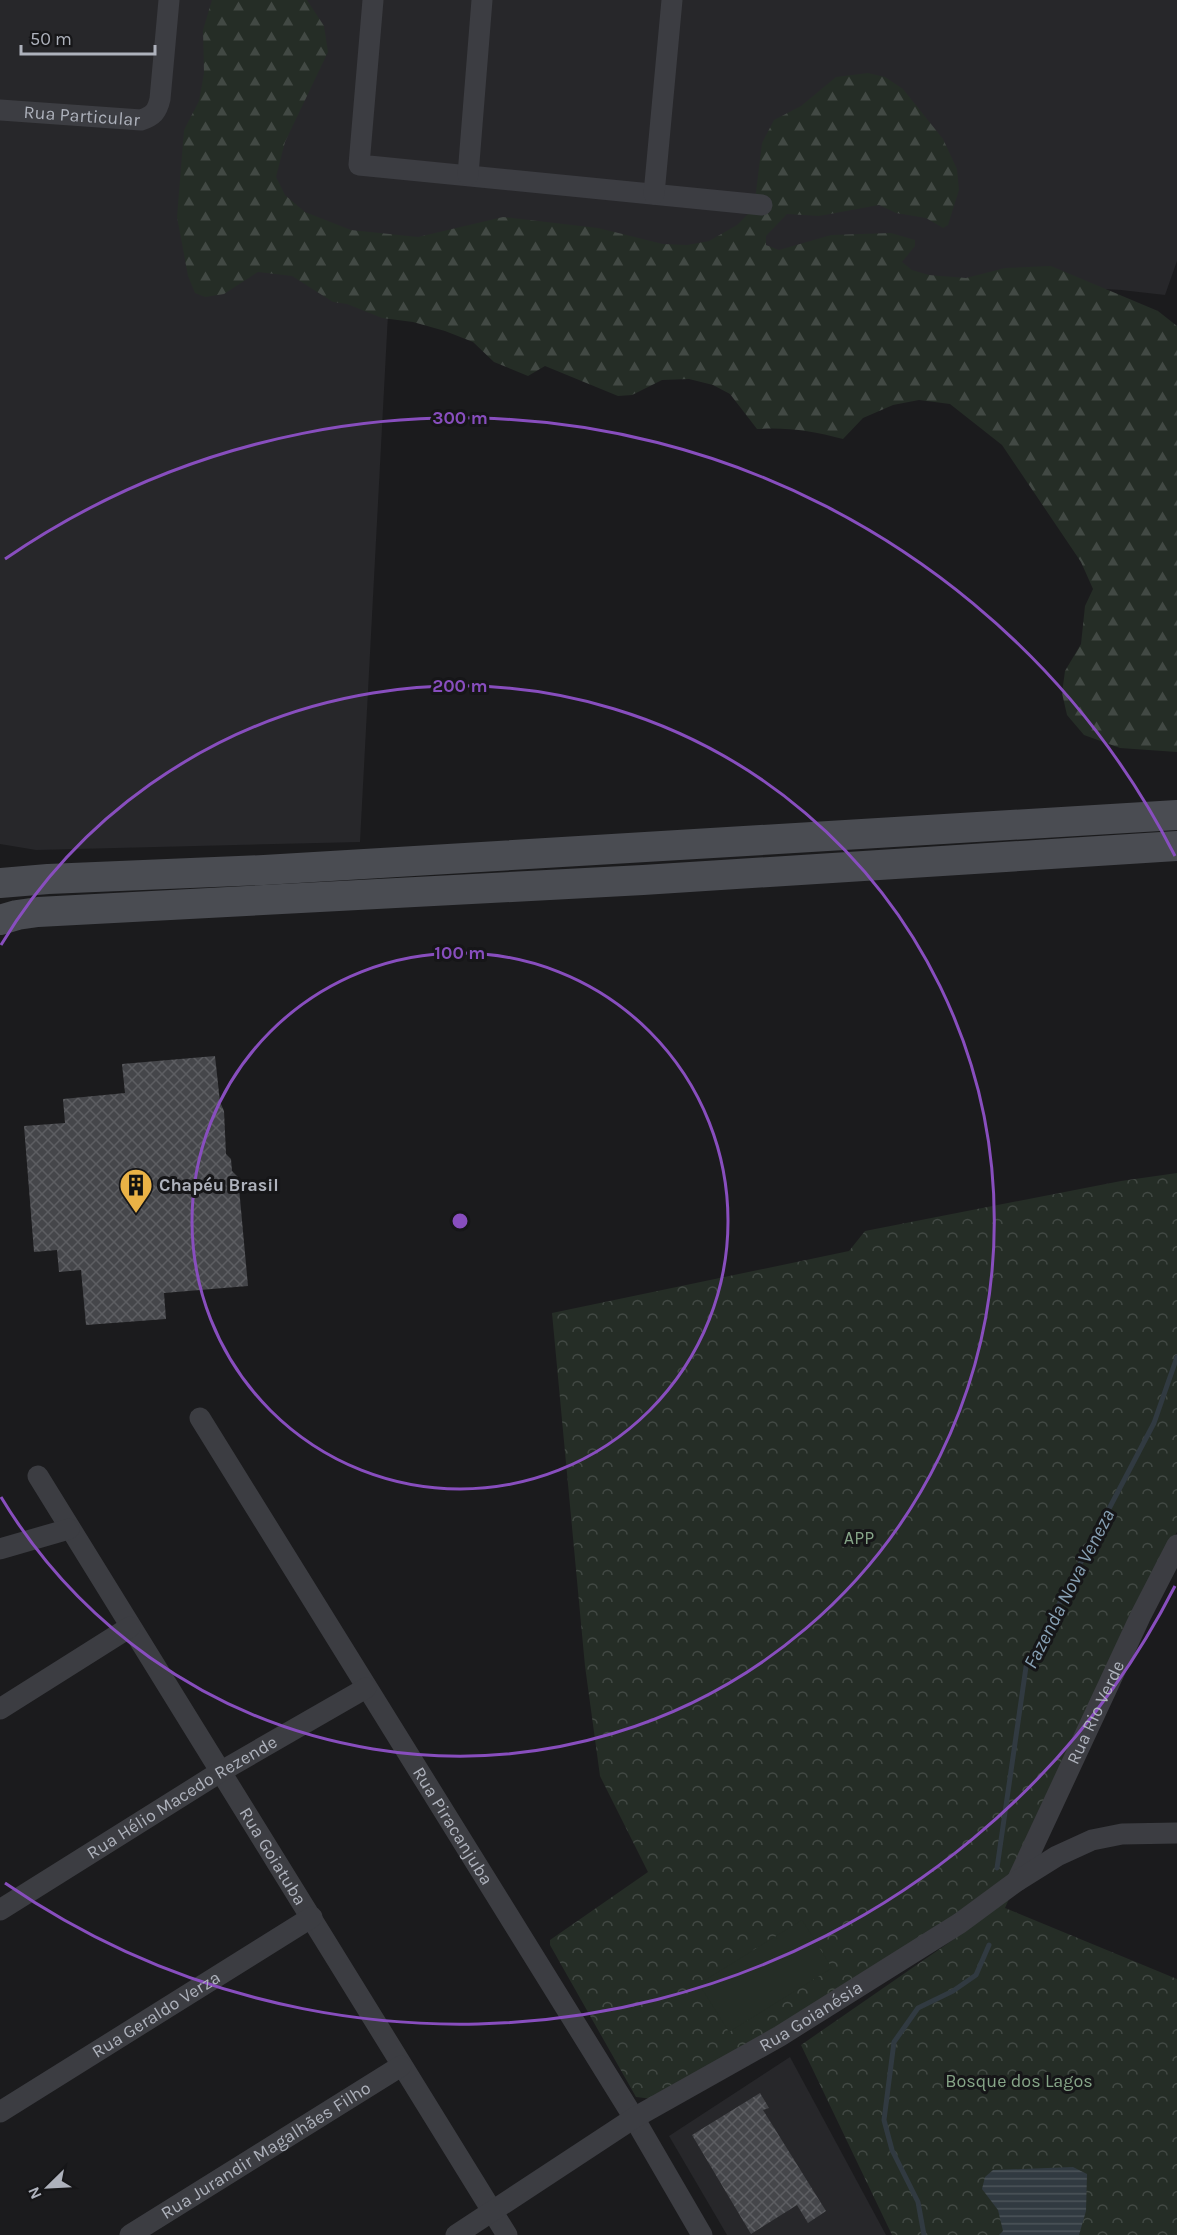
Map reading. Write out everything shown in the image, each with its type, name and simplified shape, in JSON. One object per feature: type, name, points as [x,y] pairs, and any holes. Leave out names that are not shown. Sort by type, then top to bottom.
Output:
[{"type":"street","name":"Rua Particular","points":[[0,110],[141,120],[151,117],[158,109],[160,99],[169,0]]},
{"type":"street","points":[[373,0],[359,165],[762,205]]},
{"type":"street","points":[[468,176],[482,0]]},
{"type":"street","points":[[654,194],[672,0]]},
{"type":"street","points":[[0,884],[48,879],[264,870],[1177,815]]},
{"type":"street","points":[[0,920],[38,912],[631,881],[1177,846]]},
{"type":"street","name":"Rua Piracanjuba","points":[[200,1418],[634,2118],[702,2235]]},
{"type":"street","name":"Rua Goiatuba","points":[[38,1476],[507,2235]]},
{"type":"street","points":[[0,1549],[69,1529]]},
{"type":"street","name":"Rua Rio Verde","points":[[1017,1881],[1140,1617],[1177,1545]]},
{"type":"street","points":[[0,1709],[130,1627]]},
{"type":"street","name":"Rua Hélio Macedo Rezende","points":[[0,1910],[220,1772],[366,1688]]},
{"type":"street","name":"Rua Goianésia","points":[[456,2235],[634,2118],[780,2037],[960,1923],[1017,1881],[1057,1856],[1092,1840],[1122,1834],[1177,1833]]},
{"type":"street","name":"Rua Geraldo Verza","points":[[0,2112],[312,1917]]},
{"type":"street","name":"Rua Jurandir Magalhães Filho","points":[[130,2235],[401,2066]]},
{"type":"shaded area","points":[[0,0],[1177,0],[1177,261],[1165,295],[1121,290],[785,270],[392,239],[360,842],[36,850],[0,844]]},
{"type":"shaded area","points":[[790,2057],[886,2235],[727,2235],[669,2136]]},
{"type":"shaded area","points":[[1073,2167],[1087,2174],[1086,2211],[1079,2235],[999,2235],[1003,2231],[998,2210],[982,2189],[985,2177],[993,2170]]},
{"type":"green space","points":[[212,0],[307,0],[324,26],[328,52],[285,142],[276,177],[285,195],[305,212],[351,230],[418,237],[503,217],[598,228],[663,244],[687,245],[709,241],[737,225],[754,208],[762,143],[774,120],[801,106],[836,77],[868,73],[885,77],[903,89],[943,139],[957,169],[959,190],[948,225],[943,228],[926,218],[896,213],[879,205],[819,216],[787,214],[766,236],[766,245],[779,250],[831,235],[891,233],[915,240],[915,246],[902,262],[912,270],[929,275],[966,278],[1005,268],[1051,266],[1158,311],[1177,326],[1177,752],[1120,748],[1084,735],[1067,715],[1062,693],[1065,671],[1081,644],[1085,606],[1093,589],[1081,562],[1002,445],[950,404],[919,400],[893,405],[863,418],[843,439],[800,430],[757,429],[730,394],[713,385],[689,379],[662,380],[632,395],[618,396],[545,366],[528,376],[494,362],[473,342],[445,331],[413,322],[382,318],[347,304],[333,302],[292,276],[258,272],[224,294],[205,297],[195,293],[188,276],[177,217],[184,130],[199,101],[204,73],[203,30]]},
{"type":"green space","name":"APP","points":[[1177,1173],[1177,1532],[1135,1613],[1005,1908],[1177,1979],[1177,2235],[892,2235],[801,2045],[957,1937],[653,2099],[636,2097],[550,1945],[550,1940],[648,1872],[600,1776],[585,1666],[552,1313],[849,1251],[865,1231],[1121,1181]]},
{"type":"green space","points":[[802,1920],[832,1968],[729,2032],[699,1984]]},
{"type":"building","name":"Chapéu Brasil","points":[[215,1056],[220,1102],[224,1111],[226,1154],[231,1159],[232,1171],[238,1177],[248,1286],[164,1293],[166,1319],[86,1325],[81,1270],[59,1272],[57,1250],[34,1252],[24,1126],[65,1123],[63,1099],[125,1093],[122,1064]]},
{"type":"building","points":[[760,2093],[769,2108],[763,2110],[826,2211],[808,2223],[797,2205],[751,2234],[692,2135]]},
{"type":"waterway","name":"Fazenda Nova Veneza","points":[[997,1868],[1026,1667],[1154,1423],[1177,1357]]},
{"type":"waterway","points":[[924,2235],[918,2202],[892,2150],[884,2120],[894,2042],[918,2008],[953,1991],[976,1975],[989,1945]]},
{"type":"place","name":"Chapéu Brasil","points":[[136,1214]]},
{"type":"park label","name":"Bosque dos Lagos","points":[[1019,2081]]}]
